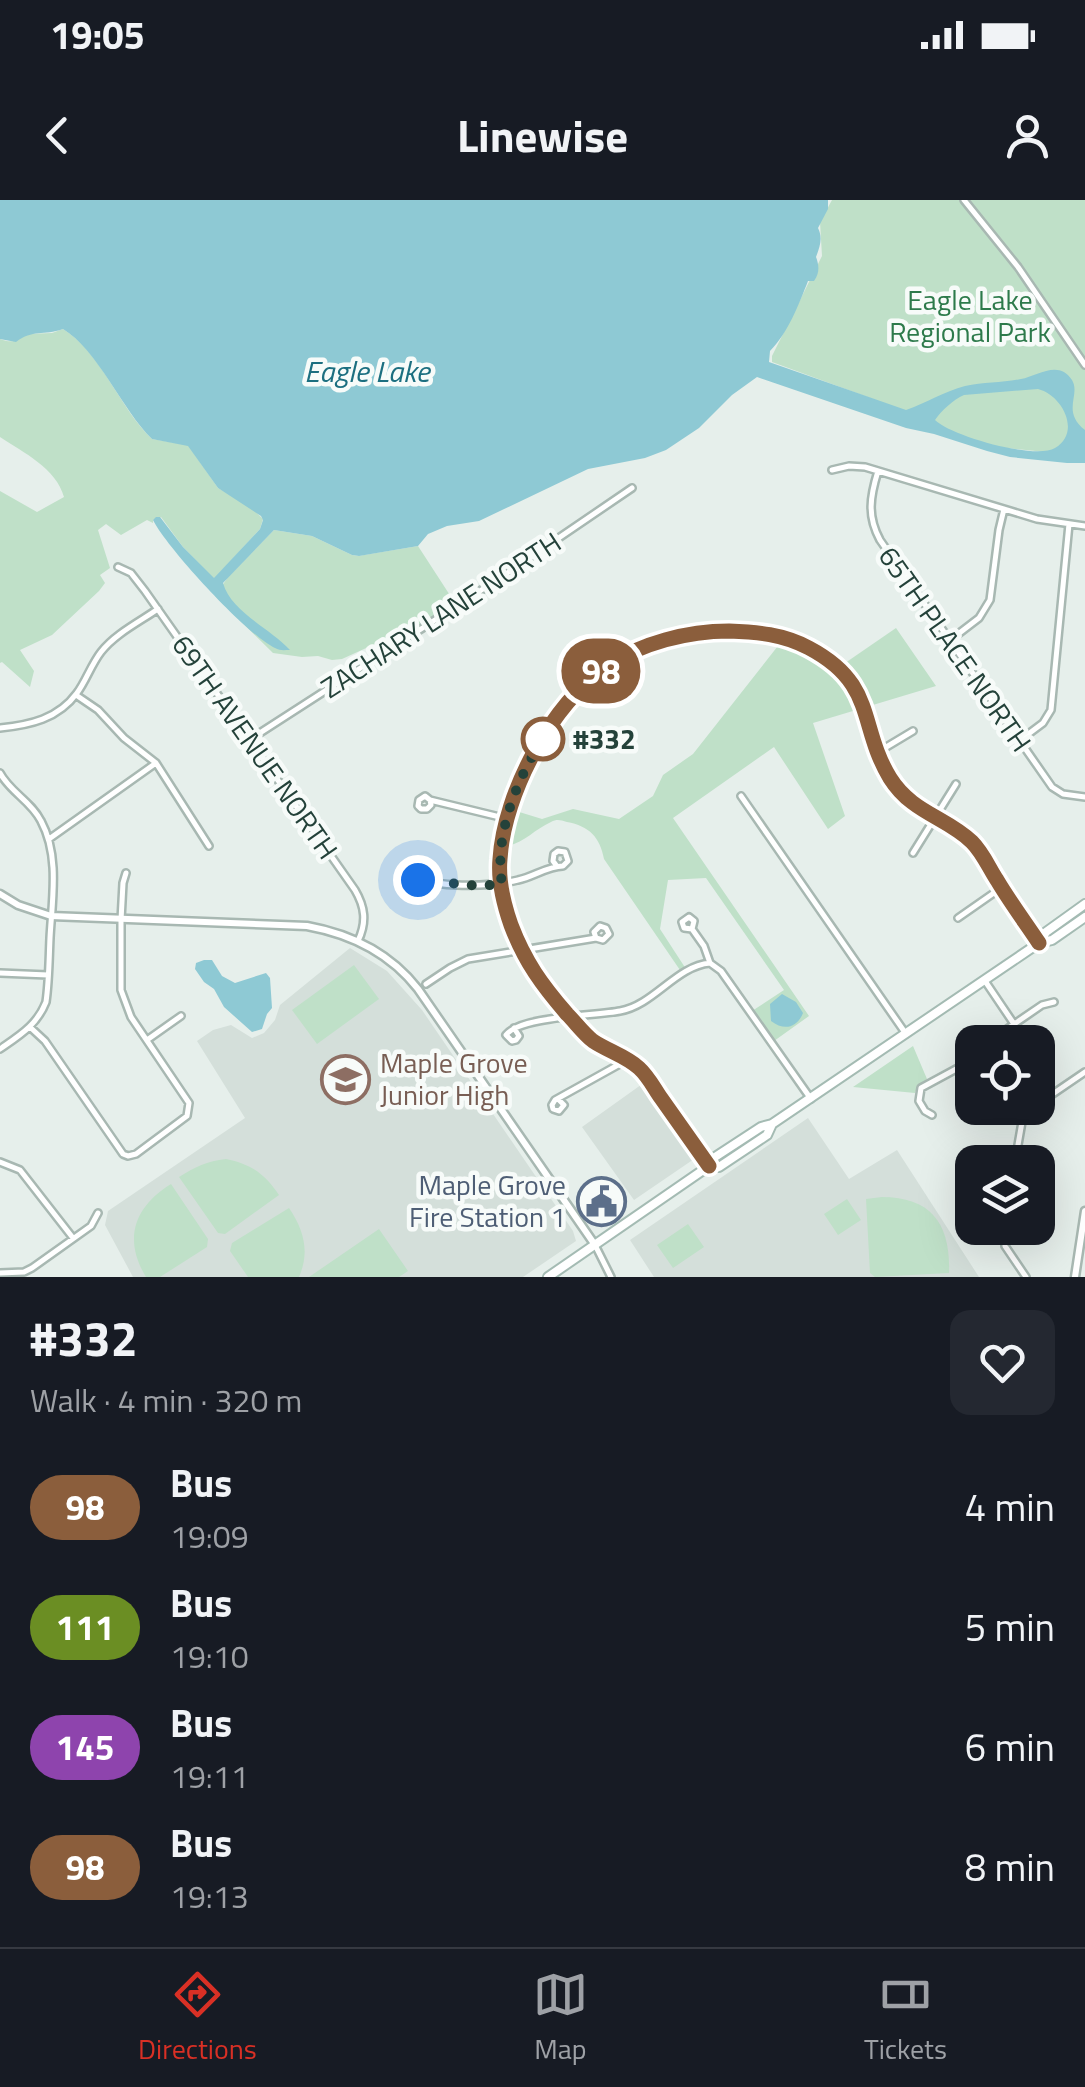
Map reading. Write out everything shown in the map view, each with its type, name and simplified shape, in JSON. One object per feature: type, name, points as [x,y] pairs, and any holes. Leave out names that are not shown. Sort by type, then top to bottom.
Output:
[{"type":"main road","points":[[1039,943],[1046,932],[1085,904]]},
{"type":"main road","points":[[548,1277],[709,1166],[719,1167],[767,1135],[772,1124],[1085,916]]},
{"type":"street","points":[[964,200],[1005,249],[1085,364]]},
{"type":"street","points":[[832,470],[857,465],[1037,519],[1085,526]]},
{"type":"street","name":"65TH PLACE NORTH","points":[[878,471],[870,499],[874,530],[1052,787],[1063,794],[1085,797]]},
{"type":"street","name":"ZACHARY LANE NORTH","points":[[248,740],[632,488]]},
{"type":"street","points":[[949,641],[979,618],[990,600],[1004,509]]},
{"type":"street","points":[[1019,741],[1043,723],[1051,710],[1069,524]]},
{"type":"street","name":"69TH AVENUE NORTH","points":[[118,567],[130,573],[158,609],[355,890],[364,911],[358,940]]},
{"type":"street","points":[[0,728],[33,724],[57,712],[76,695],[107,646],[158,609]]},
{"type":"street","points":[[709,1166],[648,1078],[627,1060],[596,1043],[538,980],[506,910],[500,856],[516,791],[554,720],[578,691],[606,667],[651,645],[718,631],[784,637],[812,649],[854,685],[892,781],[935,819],[975,845],[1039,943]]},
{"type":"street","points":[[76,695],[156,763],[209,846]]},
{"type":"street","points":[[878,752],[913,731]]},
{"type":"street","points":[[49,839],[156,763]]},
{"type":"street","points":[[0,773],[37,814],[49,839],[52,862],[46,1002],[30,1028],[0,1049]]},
{"type":"street","points":[[913,853],[956,784]]},
{"type":"street","points":[[742,796],[906,1034]]},
{"type":"street","points":[[430,800],[508,819]]},
{"type":"street","points":[[411,880],[502,884],[556,865]]},
{"type":"street","points":[[30,1028],[45,1041],[120,1151],[128,1156],[187,1116],[189,1103],[129,1012],[121,990],[126,872]]},
{"type":"street","points":[[958,918],[1001,888]]},
{"type":"street","points":[[0,894],[51,916],[307,926],[358,940],[387,958],[418,989],[595,1245],[611,1277]]},
{"type":"street","points":[[692,929],[710,962],[721,971],[810,1099]]},
{"type":"street","points":[[426,984],[462,962],[596,938]]},
{"type":"street","points":[[514,1028],[542,1020],[634,1008],[695,966],[710,962]]},
{"type":"street","points":[[0,973],[48,975]]},
{"type":"street","points":[[984,980],[1014,1024],[1042,1005],[1054,1002]]},
{"type":"street","points":[[146,1040],[182,1016]]},
{"type":"street","points":[[558,1099],[627,1060]]},
{"type":"street","points":[[932,1115],[919,1102],[922,1088],[955,1070]]},
{"type":"street","points":[[1055,1092],[1085,1072]]},
{"type":"street","points":[[0,1162],[20,1170],[73,1238]]},
{"type":"street","points":[[1075,1277],[1085,1212]]},
{"type":"street","points":[[0,1273],[25,1275],[90,1226],[98,1213]]},
{"type":"street","points":[[1005,1245],[1026,1277]]},
{"type":"shaded area","name":"Maple Grove Junior High","points":[[350,948],[387,971],[422,1010],[573,1231],[576,1241],[523,1277],[133,1277],[105,1225],[108,1211],[245,1118],[197,1041],[213,1030],[231,1025],[252,1038],[264,1033],[275,1020],[280,1005]]},
{"type":"shaded area","points":[[645,1082],[697,1157],[634,1200],[582,1127]]},
{"type":"shaded area","points":[[808,1118],[849,1179],[897,1150],[979,1277],[654,1277],[630,1240]]},
{"type":"green space","name":"Eagle Lake Regional Park","points":[[832,200],[1085,200],[1085,456],[996,447],[927,426],[900,409],[772,362],[822,256],[820,222]]},
{"type":"green space","points":[[63,329],[88,352],[152,439],[188,445],[218,488],[251,507],[263,519],[260,529],[214,579],[161,517],[153,523],[147,520],[121,535],[106,524],[98,530],[110,568],[100,575],[105,583],[52,635],[20,650],[34,671],[30,687],[0,663],[0,491],[37,512],[64,497],[47,469],[0,437],[0,339],[14,341],[26,334]]},
{"type":"green space","points":[[274,530],[312,536],[358,556],[418,546],[455,603],[394,643],[375,644],[342,659],[273,653],[215,596]]},
{"type":"green space","points":[[896,628],[936,686],[813,723],[845,816],[828,829],[774,747],[673,818],[809,1016],[774,1041],[752,1011],[784,990],[706,878],[668,880],[660,929],[686,969],[682,973],[604,859],[600,844],[587,830],[555,820],[508,846],[516,811],[542,819],[573,809],[619,819],[653,796],[663,775],[693,754],[781,642],[832,672]]},
{"type":"green space","points":[[354,965],[379,999],[317,1044],[292,1010]]},
{"type":"green space","points":[[913,1046],[927,1079],[915,1093],[853,1087]]},
{"type":"green space","points":[[226,1159],[257,1171],[279,1195],[225,1234],[218,1233],[179,1177],[201,1165]]},
{"type":"green space","points":[[171,1184],[208,1239],[207,1247],[160,1277],[146,1277],[135,1250],[136,1225],[148,1203]]},
{"type":"green space","points":[[847,1199],[861,1220],[838,1235],[824,1214]]},
{"type":"green space","points":[[866,1199],[914,1202],[935,1217],[946,1241],[949,1273],[875,1277],[870,1273]]},
{"type":"green space","points":[[289,1208],[304,1241],[299,1277],[248,1277],[230,1251],[232,1243]]},
{"type":"green space","points":[[688,1224],[704,1247],[673,1268],[657,1245]]},
{"type":"green space","points":[[379,1229],[408,1271],[399,1277],[309,1277]]},
{"type":"water","name":"Eagle Lake","points":[[0,200],[828,200],[828,209],[818,228],[821,239],[817,275],[814,281],[808,281],[788,327],[770,351],[769,362],[906,410],[965,386],[1061,371],[1074,386],[1074,416],[1085,430],[1085,463],[1010,457],[987,451],[757,377],[699,428],[666,450],[588,469],[479,521],[447,526],[428,534],[418,546],[359,556],[312,536],[274,530],[223,583],[242,611],[290,650],[280,650],[262,640],[209,590],[153,520],[160,517],[214,578],[260,529],[261,516],[218,488],[188,446],[152,439],[99,365],[63,329],[28,335],[16,342],[0,339]],"holes":[[[1038,389],[1061,406],[1068,424],[1063,441],[1045,451],[994,445],[935,420],[964,395]]]},
{"type":"water","points":[[212,960],[222,976],[235,983],[266,973],[270,978],[272,1008],[262,1029],[252,1032],[224,1007],[195,969],[196,963]]},
{"type":"water","points":[[782,994],[796,1002],[803,1013],[790,1026],[771,1021],[770,1004]]},
{"type":"bus line","name":"98","points":[[709,1166],[642,1071],[586,1035],[538,980],[510,922],[504,898],[500,856],[522,774],[565,705],[606,667],[651,645],[703,632],[770,634],[812,649],[854,685],[892,781],[915,805],[975,845],[1039,943]]},
{"type":"place","name":"#332","points":[[543,739]]},
{"type":"place","name":"Maple Grove Junior High","points":[[345,1079]]},
{"type":"place","name":"Maple Grove Fire Station 1","points":[[601,1201]]},
{"type":"route","points":[[418,880],[480,886],[502,884],[500,856],[511,807],[522,774],[543,739]]}]
